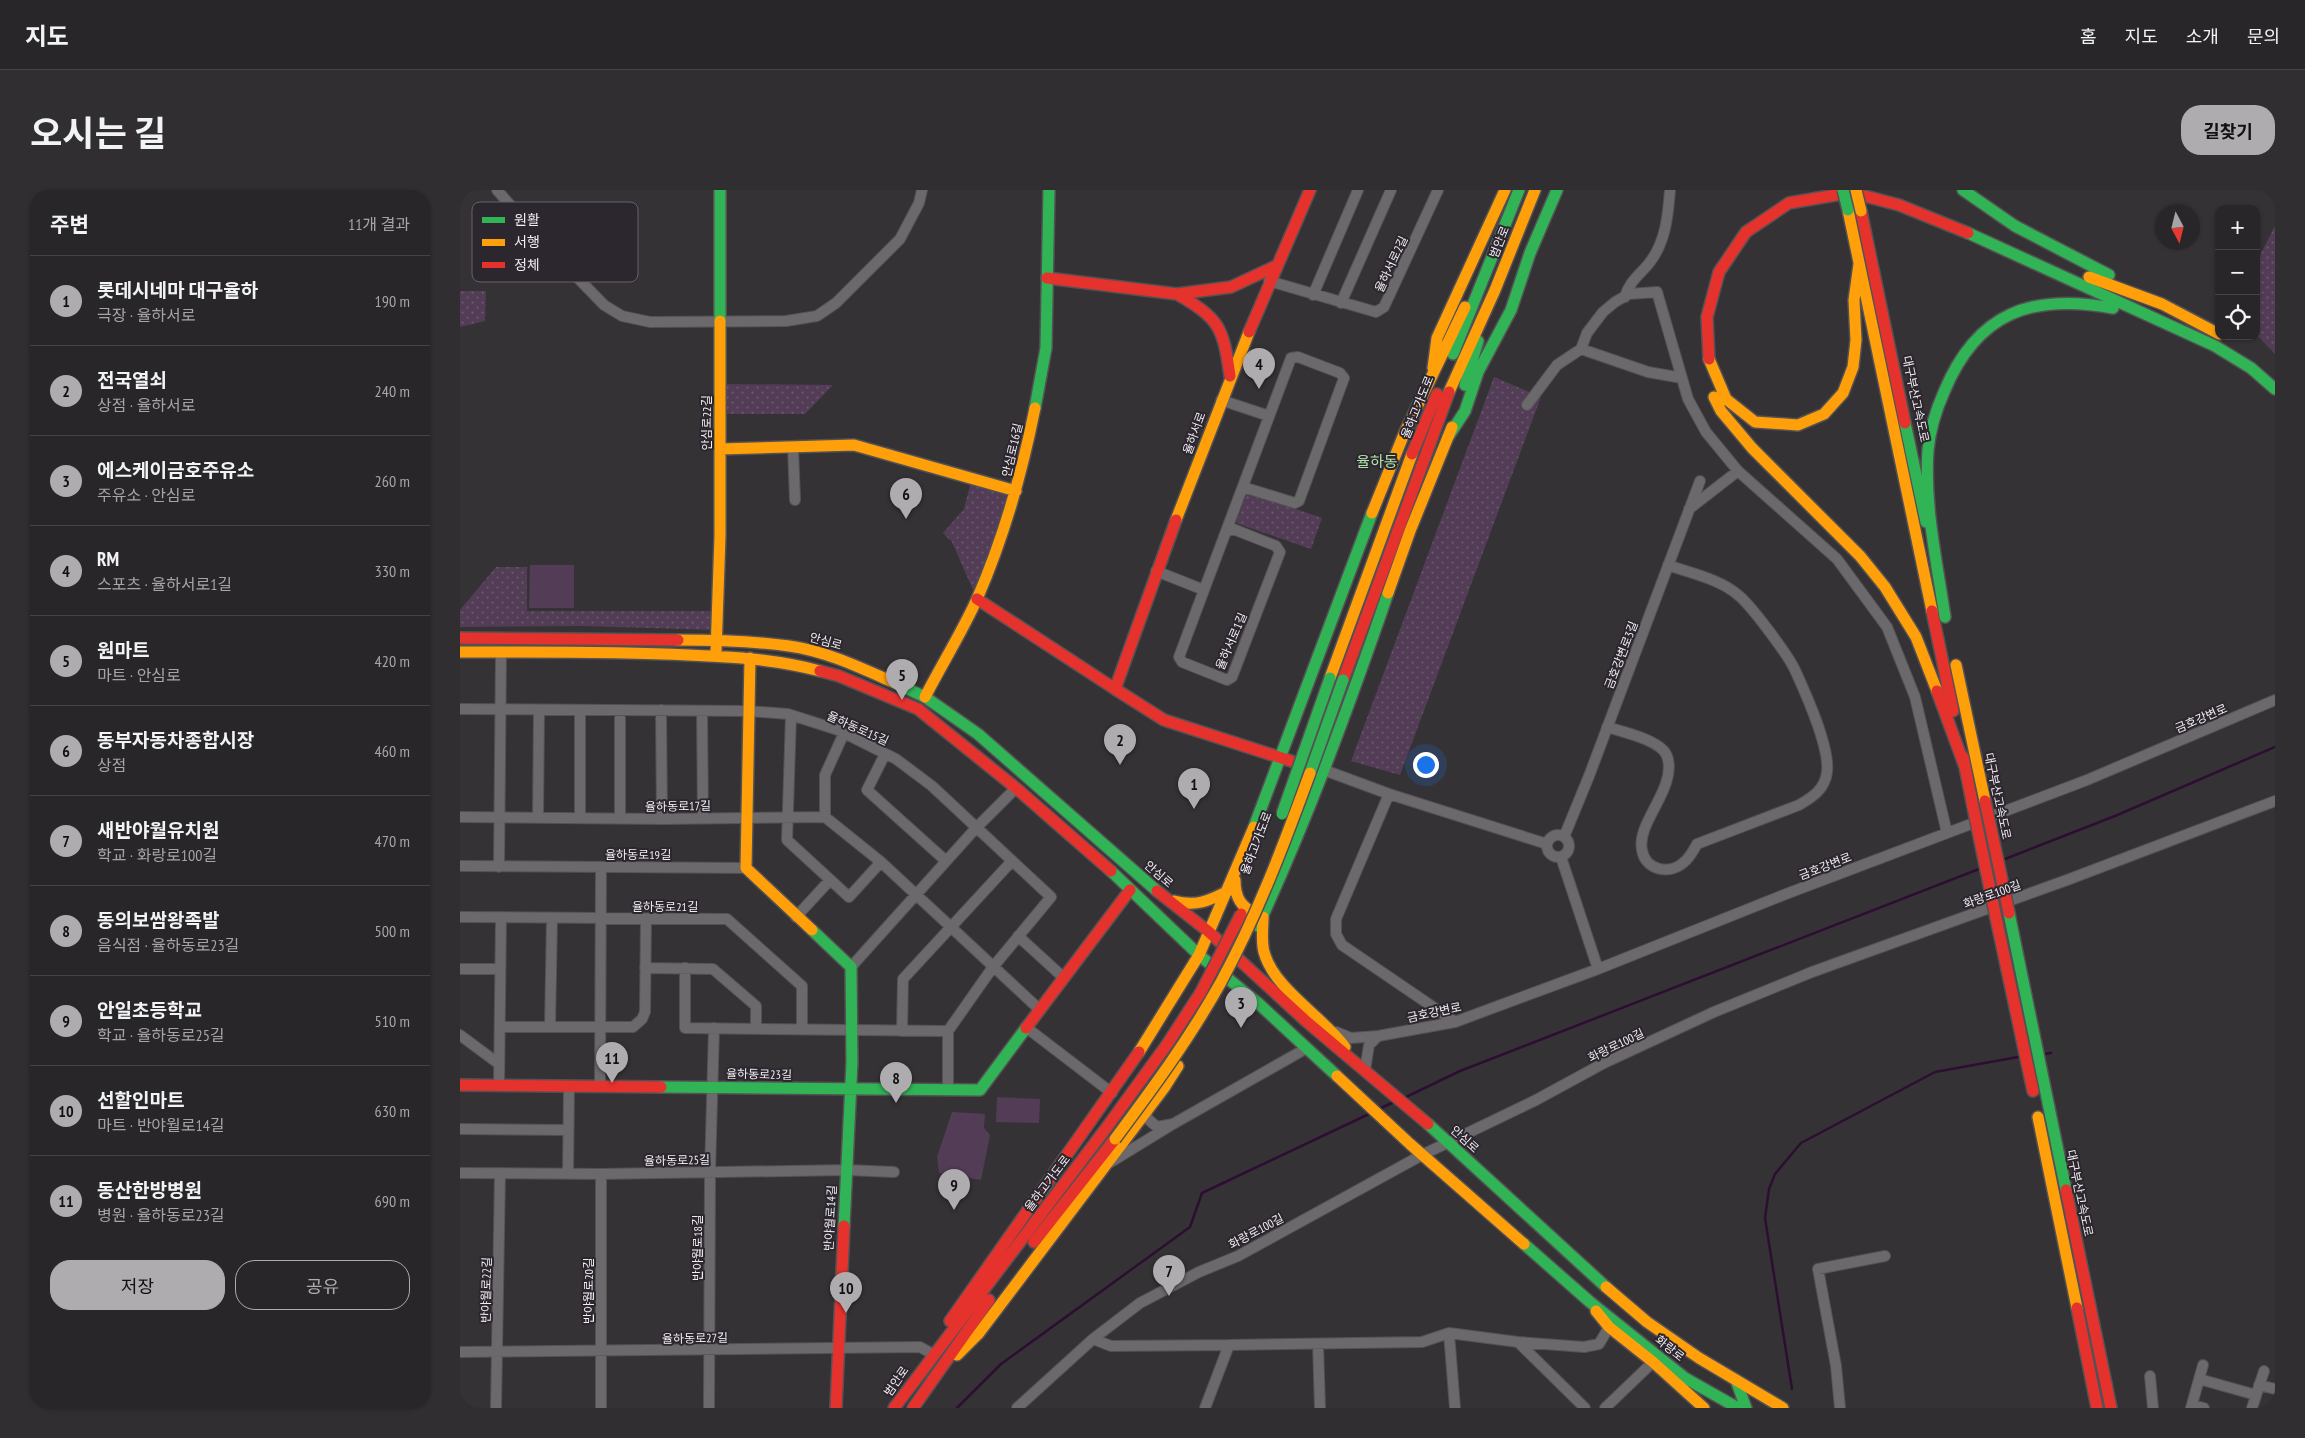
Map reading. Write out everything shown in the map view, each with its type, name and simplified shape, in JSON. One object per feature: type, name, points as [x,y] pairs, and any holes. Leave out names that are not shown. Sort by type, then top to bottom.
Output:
[{"type":"main road","name":"안심로22길","points":[[716,656],[720,536],[720,190]]},
{"type":"main road","name":"안심로16길","points":[[925,697],[977,599],[1008,518],[1024,463],[1045,356],[1049,190]]},
{"type":"main road","name":"율하서로","points":[[1115,689],[1156,571],[1221,400],[1269,281],[1310,190]]},
{"type":"main road","points":[[1433,368],[1438,338],[1505,190]]},
{"type":"main road","name":"범안로","points":[[1491,258],[1519,190]]},
{"type":"main road","name":"범안로","points":[[1488,305],[1535,190]]},
{"type":"main road","points":[[1448,437],[1465,411],[1478,372],[1512,310],[1530,253],[1557,190]]},
{"type":"main road","points":[[1732,230],[1760,208],[1787,194],[1800,190]]},
{"type":"main road","name":"대구부산고속도로","points":[[1843,190],[2021,1039],[2036,1077],[2111,1408]]},
{"type":"main road","name":"대구부산고속도로","points":[[1856,190],[1911,444],[1949,636]]},
{"type":"main road","points":[[1885,190],[1934,208],[2082,274],[2162,304]]},
{"type":"main road","points":[[1963,190],[1992,212],[2032,235],[2215,332]]},
{"type":"main road","points":[[1859,264],[1854,303],[1855,358],[1846,387],[1834,406],[1812,421],[1789,426],[1761,423],[1747,417],[1734,408],[1723,394],[1708,355],[1706,318],[1715,278],[1724,259],[1737,241],[1753,225],[1780,207],[1810,196],[1848,193],[1883,199],[1930,216],[2215,346],[2251,368],[2275,389]]},
{"type":"main road","points":[[920,1370],[929,1352],[1112,1093],[1170,1004],[1199,955],[1214,935],[1228,891],[1283,759],[1357,551],[1433,368],[1491,258]]},
{"type":"main road","name":"율하고가도로","points":[[1277,827],[1410,460],[1491,258]]},
{"type":"main road","points":[[1047,278],[1177,294],[1231,287],[1276,266]]},
{"type":"main road","points":[[1177,294],[1201,308],[1216,320],[1225,338],[1230,377]]},
{"type":"main road","points":[[1945,617],[1929,500],[1928,450],[1944,390],[1961,355],[1988,327],[2015,311],[2055,300],[2092,302],[2173,327]]},
{"type":"main road","points":[[913,1408],[934,1378],[979,1333],[1146,1113],[1164,1088],[1230,983],[1283,872],[1339,733],[1410,531],[1448,437],[1463,394],[1488,305]]},
{"type":"main road","name":"율하고가도로","points":[[934,1378],[989,1300],[1115,1139],[1199,1021],[1240,945],[1290,828],[1455,377],[1488,305]]},
{"type":"main road","points":[[1697,308],[1696,337],[1707,380],[1721,411],[1752,448],[1860,556],[1885,587],[1916,637],[1965,767]]},
{"type":"main road","points":[[2228,340],[2254,356],[2275,374]]},
{"type":"main road","points":[[720,449],[854,445],[1016,492]]},
{"type":"main road","points":[[977,599],[1164,720],[1283,759],[1324,770]]},
{"type":"main road","name":"안심로","points":[[460,638],[716,640],[791,646],[847,662],[925,697],[992,745],[1165,898],[1214,935],[1354,1061],[1448,1141],[1646,1322],[1667,1338],[1736,1380]]},
{"type":"main road","points":[[460,652],[631,652],[750,658],[787,662],[839,676],[918,709],[1016,788],[1109,869],[1230,983],[1259,1004],[1422,1155],[1590,1302],[1609,1327],[1653,1362],[1704,1408]]},
{"type":"main road","name":"대구부산고속도로","points":[[1954,654],[2034,1037],[2036,1077],[2096,1406]]},
{"type":"main road","points":[[750,658],[746,868],[851,967],[851,1089]]},
{"type":"main road","points":[[1235,874],[1234,893],[1238,901],[1247,912],[1262,917]]},
{"type":"main road","name":"율하동로23길","points":[[460,1084],[980,1090],[1130,890]]},
{"type":"main road","points":[[1165,898],[1188,906],[1207,902],[1228,891]]},
{"type":"main road","name":"율하고가도로","points":[[920,1370],[1107,1127],[1168,1043],[1201,992],[1250,894]]},
{"type":"main road","points":[[1262,917],[1264,955],[1272,971],[1336,1032],[1354,1061]]},
{"type":"main road","points":[[1170,1004],[1194,1011],[1197,1015],[1199,1031]]},
{"type":"main road","name":"반야월로14길","points":[[836,1408],[851,1089]]},
{"type":"main road","name":"화랑로","points":[[1590,1302],[1686,1378],[1738,1408]]},
{"type":"main road","name":"범안로","points":[[894,1408],[920,1370]]},
{"type":"main road","points":[[1736,1380],[1746,1408]]},
{"type":"main road","points":[[1736,1380],[1783,1408]]},
{"type":"street","points":[[497,190],[508,202]]},
{"type":"street","points":[[582,282],[604,305],[622,316],[650,322],[794,319],[817,316],[836,303],[900,239],[919,203],[922,190]]},
{"type":"street","points":[[1313,295],[1358,190]]},
{"type":"street","points":[[1341,303],[1391,190]]},
{"type":"street","name":"율하서로2길","points":[[1269,281],[1376,312],[1384,307],[1438,190]]},
{"type":"street","points":[[1625,297],[1628,286],[1651,261],[1666,230],[1670,190]]},
{"type":"street","points":[[1527,405],[1557,365],[1581,349],[1587,333],[1602,312],[1629,294],[1657,292],[1688,399],[1706,432],[1738,471],[1837,559],[1887,627],[1915,697],[1947,833]]},
{"type":"street","points":[[1581,349],[1648,372],[1682,378]]},
{"type":"street","name":"율하서로1길","points":[[1226,532],[1233,529],[1276,546],[1280,552],[1232,677],[1227,680],[1182,662],[1179,656],[1291,358],[1298,357],[1340,373],[1344,378],[1299,501],[1295,503],[1243,487]]},
{"type":"street","points":[[1221,400],[1269,416]]},
{"type":"street","points":[[793,447],[795,500]]},
{"type":"street","points":[[1689,509],[1738,471]]},
{"type":"street","name":"금호강변로3길","points":[[1564,837],[1700,481]]},
{"type":"street","points":[[1607,727],[1654,743],[1662,748],[1667,755],[1670,769],[1663,791],[1641,840],[1642,852],[1646,861],[1654,867],[1664,870],[1683,864],[1697,844],[1799,805],[1814,797],[1822,787],[1827,773],[1824,744],[1795,669],[1786,656],[1737,594],[1726,587],[1668,565]]},
{"type":"street","points":[[1156,571],[1204,590]]},
{"type":"street","points":[[499,867],[501,652]]},
{"type":"street","name":"금호강변로","points":[[1336,1032],[1351,1038],[1378,1036],[1455,1022],[1598,969],[1786,894],[2087,780],[2275,700]]},
{"type":"street","name":"율하동로15길","points":[[460,709],[748,711],[791,715],[844,733],[896,759],[932,786],[1051,897],[1018,936]]},
{"type":"street","points":[[538,818],[539,710]]},
{"type":"street","points":[[580,710],[580,818]]},
{"type":"street","points":[[620,710],[620,818]]},
{"type":"street","points":[[661,710],[662,819]]},
{"type":"street","points":[[702,711],[702,818]]},
{"type":"street","points":[[791,715],[788,840],[849,897],[881,862]]},
{"type":"street","points":[[844,733],[825,775],[825,817],[881,862],[1040,1010]]},
{"type":"street","points":[[885,754],[867,790],[946,861]]},
{"type":"street","points":[[1324,770],[1389,794],[1546,844]]},
{"type":"street","points":[[851,967],[976,828],[1016,788]]},
{"type":"street","points":[[1389,794],[1336,919],[1336,934],[1342,945],[1455,1022]]},
{"type":"street","name":"화랑로100길","points":[[1022,1406],[1093,1339],[1140,1303],[1162,1290],[1238,1256],[1448,1141],[1536,1100],[1604,1063],[1714,1012],[1803,976],[2067,880],[2275,801]]},
{"type":"street","name":"율하동로17길","points":[[460,817],[662,819],[825,817]]},
{"type":"street","points":[[1546,844],[1554,836],[1564,837],[1568,842],[1569,849],[1561,857]]},
{"type":"street","points":[[1546,844],[1550,855],[1561,857]]},
{"type":"street","points":[[1561,857],[1598,969]]},
{"type":"street","points":[[902,1031],[903,979],[1012,860]]},
{"type":"street","name":"율하동로19길","points":[[460,866],[746,868]]},
{"type":"street","points":[[600,1086],[602,867]]},
{"type":"street","points":[[796,917],[830,880]]},
{"type":"street","name":"율하동로21길","points":[[460,917],[727,919],[802,986],[802,1029]]},
{"type":"street","points":[[499,1085],[501,917]]},
{"type":"street","points":[[550,1028],[552,918]]},
{"type":"street","points":[[500,1027],[633,1027],[642,1019],[646,1012],[646,919]]},
{"type":"street","points":[[948,1090],[948,1031],[993,967],[1018,936],[1064,978]]},
{"type":"street","points":[[645,968],[713,969],[756,1006],[756,1029]]},
{"type":"street","points":[[685,968],[685,1028],[948,1031]]},
{"type":"street","points":[[460,969],[500,969]]},
{"type":"street","name":"반야월로18길","points":[[710,1408],[710,1172],[714,1028]]},
{"type":"street","points":[[1027,1028],[1112,1093]]},
{"type":"street","points":[[460,1035],[499,1064]]},
{"type":"street","points":[[1365,1070],[1369,1046],[1378,1036]]},
{"type":"street","points":[[1106,1165],[1173,1124],[1307,1048]]},
{"type":"street","points":[[568,1086],[568,1174]]},
{"type":"street","points":[[1146,1113],[1148,1119],[1156,1127],[1173,1124]]},
{"type":"street","points":[[460,1129],[568,1130]]},
{"type":"street","name":"율하동로25길","points":[[460,1173],[601,1174],[846,1170],[894,1172]]},
{"type":"street","name":"반야월로22길","points":[[496,1408],[500,1173]]},
{"type":"street","name":"반야월로20길","points":[[601,1174],[601,1408]]},
{"type":"street","points":[[1840,1408],[1836,1366],[1818,1269],[1886,1256]]},
{"type":"street","points":[[1093,1339],[1111,1346],[1318,1344],[1422,1342],[1449,1333],[1518,1342],[1594,1346],[1603,1341],[1609,1327]]},
{"type":"street","points":[[1449,1333],[1456,1408]]},
{"type":"street","points":[[1518,1342],[1585,1408]]},
{"type":"street","points":[[1318,1344],[1320,1408]]},
{"type":"street","points":[[1205,1408],[1229,1345]]},
{"type":"street","name":"율하동로27길","points":[[460,1352],[600,1352],[920,1347],[929,1352]]},
{"type":"street","points":[[1605,1408],[1653,1362]]},
{"type":"street","points":[[2203,1364],[2192,1406],[2204,1408]]},
{"type":"street","points":[[2252,1408],[2264,1371]]},
{"type":"street","points":[[2150,1376],[2153,1408]]},
{"type":"street","points":[[2199,1379],[2257,1390],[2275,1389]]},
{"type":"shaded area","points":[[2275,226],[2275,354],[2260,338],[2260,255]]},
{"type":"shaded area","points":[[460,291],[486,291],[485,321],[460,327]]},
{"type":"shaded area","points":[[1494,377],[1541,397],[1400,775],[1351,761]]},
{"type":"shaded area","points":[[720,384],[833,385],[805,414],[720,414]]},
{"type":"shaded area","points":[[972,478],[1016,491],[977,599],[952,542],[943,533],[964,509]]},
{"type":"shaded area","points":[[1247,492],[1322,518],[1311,549],[1236,523]]},
{"type":"shaded area","points":[[530,565],[574,565],[574,608],[529,608]]},
{"type":"shaded area","points":[[496,567],[527,567],[527,611],[717,611],[716,630],[584,626],[460,627],[460,610]]},
{"type":"shaded area","points":[[997,1097],[1040,1099],[1039,1123],[996,1122]]},
{"type":"shaded area","points":[[952,1112],[985,1114],[984,1128],[990,1135],[981,1180],[939,1173],[937,1157]]},
{"type":"waterway","points":[[2005,859],[2115,816],[2275,747]]},
{"type":"waterway","points":[[1406,1097],[1460,1071],[1979,869]]},
{"type":"waterway","points":[[2044,1054],[2051,1053]]},
{"type":"waterway","points":[[1792,1389],[1765,1218],[1769,1189],[1775,1174],[1801,1143],[1935,1072],[2018,1057]]},
{"type":"waterway","points":[[1381,1108],[1394,1102]]},
{"type":"waterway","points":[[957,1408],[1001,1364],[1190,1227],[1202,1193],[1369,1114]]},
{"type":"traffic: fast","points":[[720,190],[720,321]]},
{"type":"traffic: fast","points":[[1035,408],[1046,348],[1049,190]]},
{"type":"traffic: fast","points":[[1453,354],[1519,190]]},
{"type":"traffic: fast","points":[[1448,437],[1465,411],[1478,372],[1511,310],[1530,253],[1557,190]]},
{"type":"traffic: fast","points":[[1843,190],[1848,210]]},
{"type":"traffic: fast","points":[[1963,190],[2015,226],[2109,275]]},
{"type":"traffic: fast","points":[[1968,233],[2215,346],[2251,368],[2275,389]]},
{"type":"traffic: fast","points":[[1945,617],[1935,555],[1927,471],[1928,450],[1938,406],[1957,365],[1973,343],[1991,326],[2010,314],[2033,307],[2057,304],[2084,304],[2113,308]]},
{"type":"traffic: fast","points":[[1465,385],[1478,341]]},
{"type":"traffic: fast","points":[[1905,423],[1926,522]]},
{"type":"traffic: fast","points":[[1254,827],[1372,513]]},
{"type":"traffic: fast","points":[[1258,926],[1294,844],[1327,761],[1388,593]]},
{"type":"traffic: fast","points":[[1282,814],[1330,678]]},
{"type":"traffic: fast","points":[[1310,773],[1343,680]]},
{"type":"traffic: fast","points":[[895,683],[925,697],[978,734],[1157,891]]},
{"type":"traffic: fast","points":[[1111,871],[1199,955],[1259,1004],[1337,1076]]},
{"type":"traffic: fast","points":[[2009,913],[2066,1190]]},
{"type":"traffic: fast","points":[[812,930],[851,967],[852,1062],[844,1226]]},
{"type":"traffic: fast","points":[[661,1087],[980,1090],[1026,1028]]},
{"type":"traffic: fast","points":[[1428,1124],[1606,1287]]},
{"type":"traffic: fast","points":[[1524,1244],[1590,1302],[1685,1378],[1738,1408]]},
{"type":"traffic: fast","points":[[1736,1380],[1746,1408]]},
{"type":"traffic: slow","points":[[1433,368],[1437,338],[1505,190]]},
{"type":"traffic: slow","points":[[1449,392],[1495,290],[1535,190]]},
{"type":"traffic: slow","points":[[1856,190],[1861,211]]},
{"type":"traffic: slow","points":[[1848,210],[1932,611]]},
{"type":"traffic: slow","points":[[1709,359],[1726,399],[1755,422],[1798,425],[1824,414],[1843,393],[1853,367],[1856,340],[1854,300],[1859,264]]},
{"type":"traffic: slow","points":[[2089,277],[2162,304],[2215,332]]},
{"type":"traffic: slow","points":[[1372,513],[1404,434],[1465,307]]},
{"type":"traffic: slow","points":[[716,652],[720,536],[720,321]]},
{"type":"traffic: slow","points":[[1176,520],[1249,332]]},
{"type":"traffic: slow","points":[[1714,397],[1721,411],[1752,448],[1860,556],[1885,587],[1916,637],[1937,691]]},
{"type":"traffic: slow","points":[[925,697],[965,624],[987,576],[1011,505],[1035,408]]},
{"type":"traffic: slow","points":[[1388,593],[1410,531],[1452,427]]},
{"type":"traffic: slow","points":[[720,449],[854,445],[1016,491]]},
{"type":"traffic: slow","points":[[1330,678],[1412,454]]},
{"type":"traffic: slow","points":[[678,640],[748,642],[803,648],[843,661],[895,683]]},
{"type":"traffic: slow","points":[[460,652],[602,652],[705,656],[771,661],[820,671]]},
{"type":"traffic: slow","points":[[750,658],[746,868],[812,930]]},
{"type":"traffic: slow","points":[[1956,665],[1985,801]]},
{"type":"traffic: slow","points":[[1115,1139],[1184,1043],[1221,982],[1258,906],[1310,773]]},
{"type":"traffic: slow","points":[[1139,1052],[1199,955],[1254,827]]},
{"type":"traffic: slow","points":[[1235,880],[1236,892],[1240,901],[1247,909],[1257,915]]},
{"type":"traffic: slow","points":[[1174,901],[1182,903],[1202,902],[1228,891]]},
{"type":"traffic: slow","points":[[1263,917],[1263,948],[1269,965],[1288,990],[1345,1047]]},
{"type":"traffic: slow","points":[[957,1355],[979,1333],[1164,1088],[1178,1066]]},
{"type":"traffic: slow","points":[[1337,1076],[1410,1144],[1524,1244]]},
{"type":"traffic: slow","points":[[2038,1117],[2077,1308]]},
{"type":"traffic: slow","points":[[1606,1287],[1647,1322],[1699,1358],[1783,1408]]},
{"type":"traffic: slow","points":[[1596,1311],[1609,1327],[1653,1362],[1704,1408]]},
{"type":"traffic: jam","points":[[1249,332],[1310,190]]},
{"type":"traffic: jam","points":[[1709,359],[1707,317],[1719,272],[1746,232],[1789,203],[1847,193],[1857,194],[1899,205],[1968,233]]},
{"type":"traffic: jam","points":[[1861,211],[1905,423]]},
{"type":"traffic: jam","points":[[1047,278],[1177,294],[1231,287],[1276,266]]},
{"type":"traffic: jam","points":[[1177,294],[1202,310],[1217,326],[1225,346],[1230,376]]},
{"type":"traffic: jam","points":[[1343,680],[1449,392]]},
{"type":"traffic: jam","points":[[1412,454],[1437,394]]},
{"type":"traffic: jam","points":[[977,599],[1115,689],[1176,520]]},
{"type":"traffic: jam","points":[[1932,611],[1953,711]]},
{"type":"traffic: jam","points":[[460,638],[678,640]]},
{"type":"traffic: jam","points":[[820,671],[839,676],[918,709],[1016,788],[1111,871]]},
{"type":"traffic: jam","points":[[1115,689],[1164,720],[1291,761]]},
{"type":"traffic: jam","points":[[1937,691],[1965,767]]},
{"type":"traffic: jam","points":[[1963,757],[1973,807]]},
{"type":"traffic: jam","points":[[1985,801],[2009,913]]},
{"type":"traffic: jam","points":[[1973,807],[1996,918]]},
{"type":"traffic: jam","points":[[1026,1028],[1130,890]]},
{"type":"traffic: jam","points":[[1157,891],[1209,932],[1307,1022],[1428,1124]]},
{"type":"traffic: jam","points":[[1107,1127],[1168,1043],[1201,992],[1241,914]]},
{"type":"traffic: jam","points":[[1996,918],[2033,1091]]},
{"type":"traffic: jam","points":[[950,1321],[1139,1052]]},
{"type":"traffic: jam","points":[[460,1085],[661,1087]]},
{"type":"traffic: jam","points":[[894,1408],[1107,1127]]},
{"type":"traffic: jam","points":[[1034,1242],[1115,1139]]},
{"type":"traffic: jam","points":[[2066,1190],[2111,1408]]},
{"type":"traffic: jam","points":[[836,1408],[844,1226]]},
{"type":"traffic: jam","points":[[913,1408],[989,1300]]},
{"type":"traffic: jam","points":[[2077,1308],[2097,1408]]},
{"type":"place","name":"RM","points":[[1259,389]]},
{"type":"place","name":"동부자동차종합시장","points":[[906,519]]},
{"type":"place","name":"원마트","points":[[902,700]]},
{"type":"place","name":"전국열쇠","points":[[1120,765]]},
{"type":"place","name":"롯데시네마 대구율하","points":[[1194,809]]},
{"type":"place","name":"에스케이금호주유소","points":[[1241,1028]]},
{"type":"place","name":"동산한방병원","points":[[612,1083]]},
{"type":"place","name":"동의보쌈왕족발","points":[[896,1103]]},
{"type":"place","name":"안일초등학교","points":[[954,1210]]},
{"type":"place","name":"새반야월유치원","points":[[1169,1296]]},
{"type":"place","name":"선할인마트","points":[[846,1313]]},
{"type":"district","name":"율하동","points":[[1377,461]]}]
